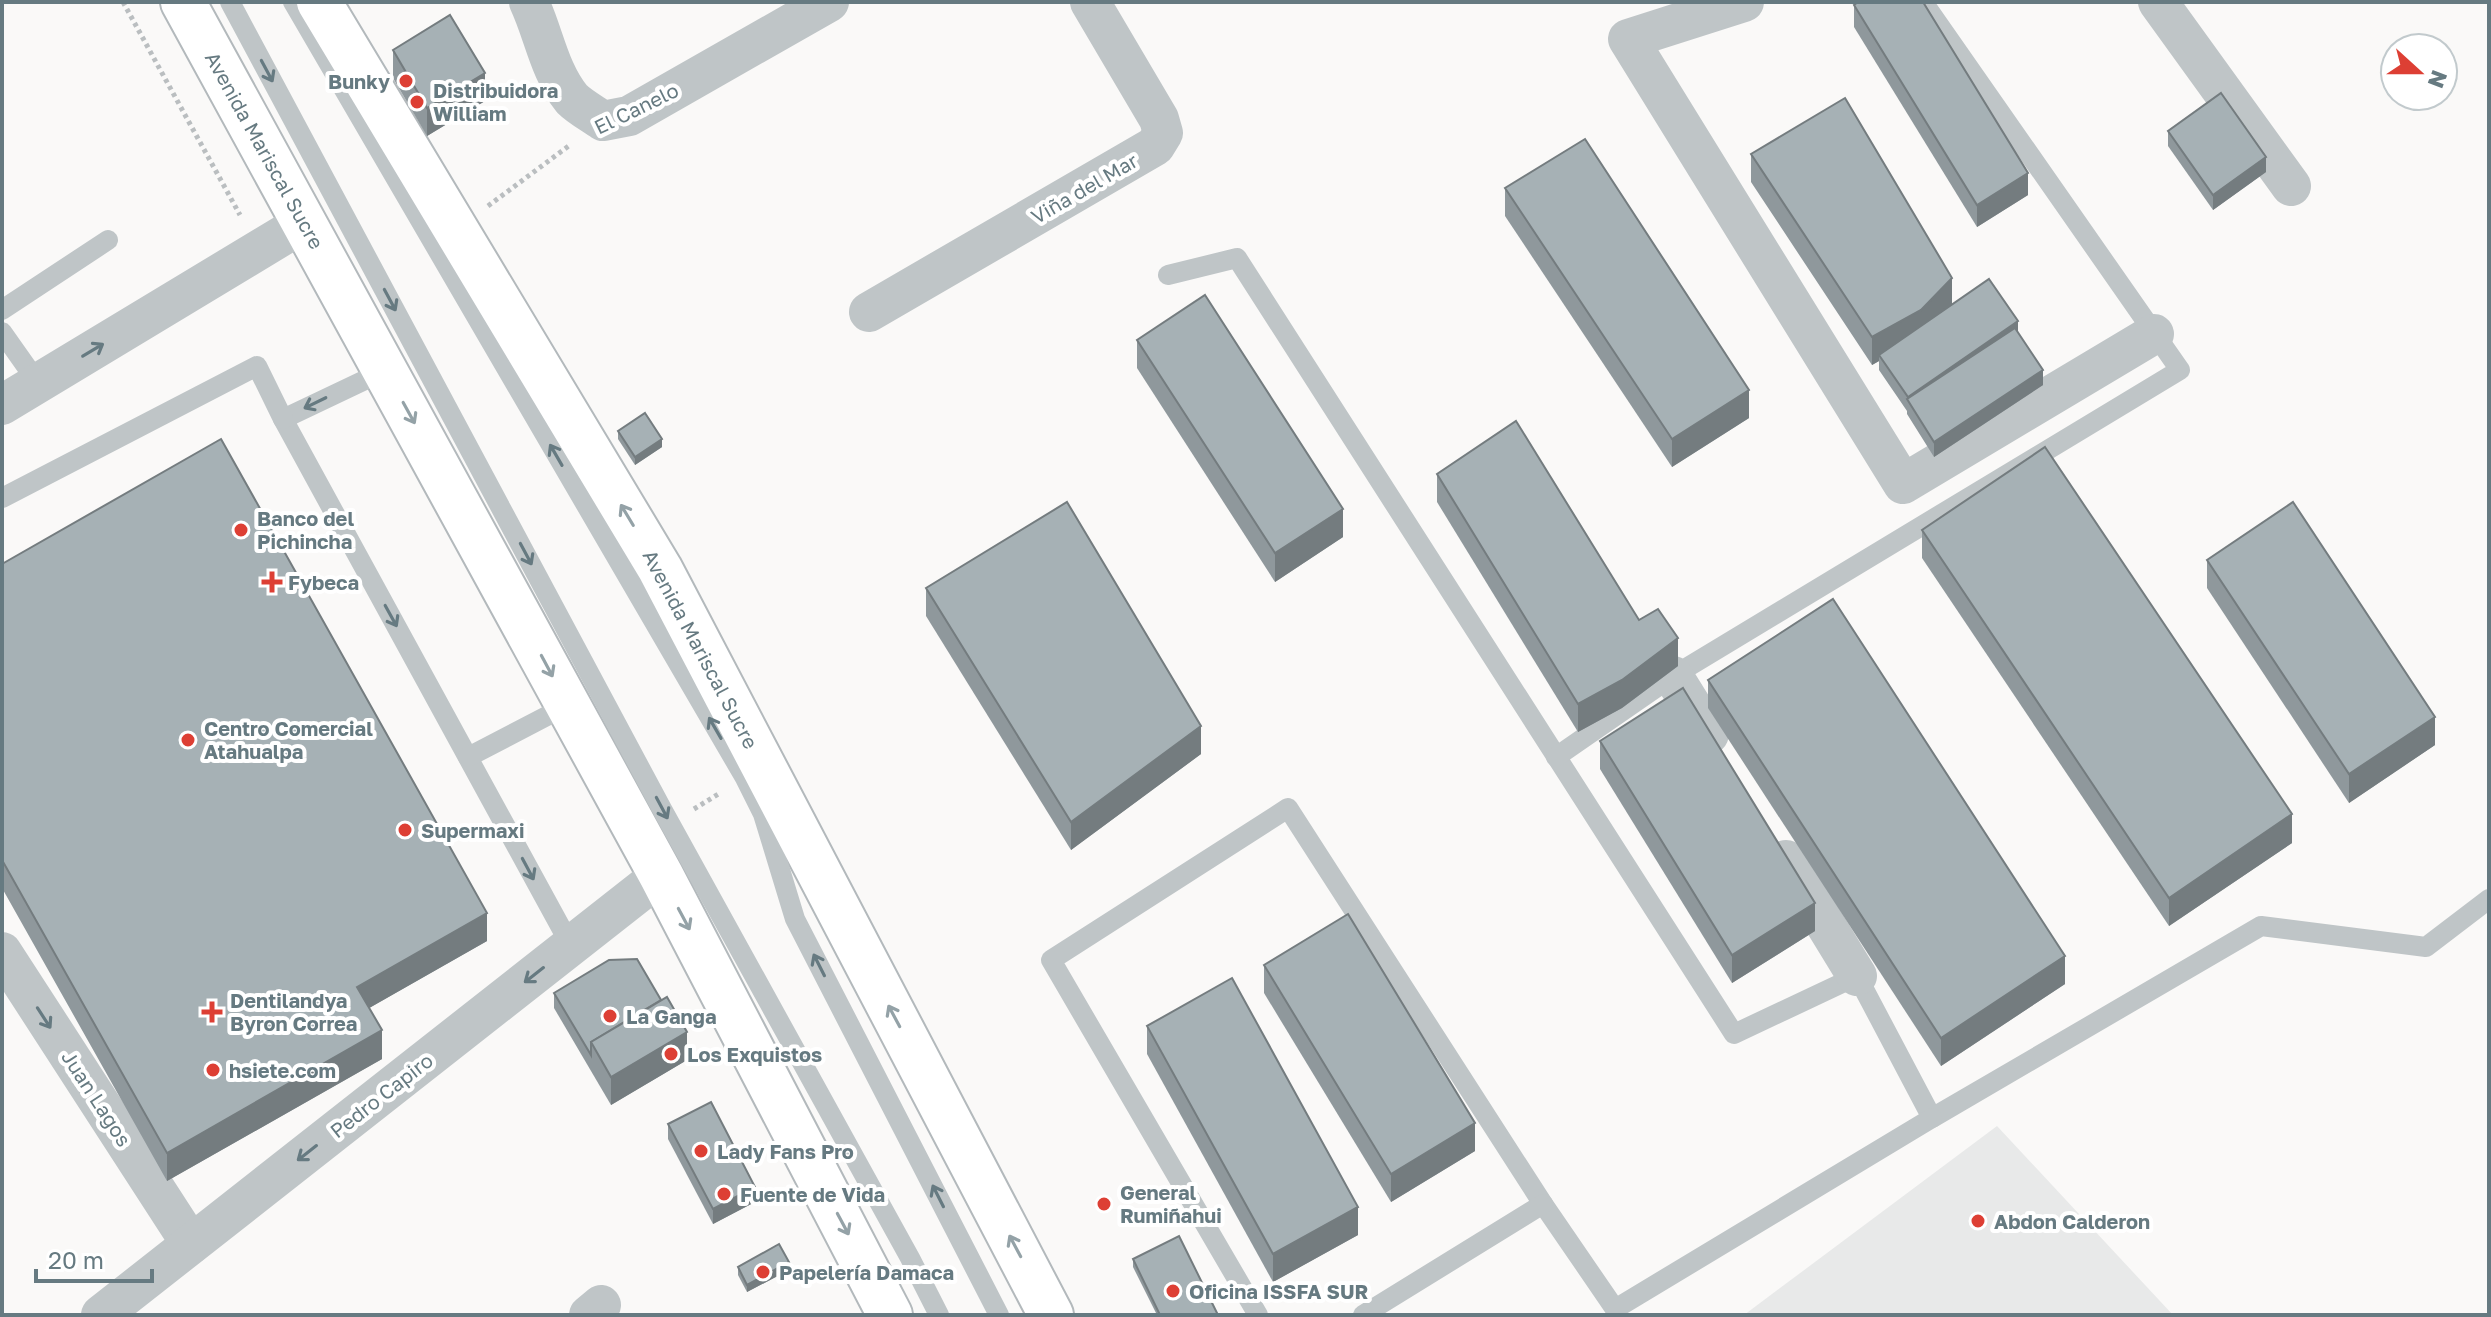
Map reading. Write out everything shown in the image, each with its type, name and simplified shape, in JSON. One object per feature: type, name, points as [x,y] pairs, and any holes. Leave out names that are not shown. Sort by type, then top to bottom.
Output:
[{"type":"main road","name":"Avenida Mariscal Sucre","points":[[183,2],[661,875],[890,1315]]},
{"type":"main road","name":"Avenida Mariscal Sucre","points":[[319,2],[660,569],[1051,1315]]},
{"type":"street","points":[[529,2],[552,67],[573,100],[603,121]]},
{"type":"street","name":"El Canelo","points":[[603,121],[629,116],[829,2]]},
{"type":"street","name":"Viña del Mar","points":[[869,312],[1155,146],[1163,133],[1159,119],[1090,2]]},
{"type":"street","points":[[1744,2],[1628,39],[1903,484],[2154,334]]},
{"type":"street","points":[[2158,2],[2291,186]]},
{"type":"street","points":[[2,405],[305,222]]},
{"type":"street","points":[[1673,676],[1730,769]]},
{"type":"street","points":[[1771,836],[1857,976]]},
{"type":"street","name":"Pedro Capiro","points":[[101,1315],[661,875]]},
{"type":"street","name":"Juan Lagos","points":[[2,952],[191,1244]]},
{"type":"lane","points":[[230,2],[670,823],[903,1244],[939,1315]]},
{"type":"lane","points":[[293,2],[745,778],[763,814],[795,919],[999,1315]]},
{"type":"lane","points":[[1556,757],[1673,676],[2180,370],[1923,2]]},
{"type":"lane","points":[[2,310],[108,240]]},
{"type":"lane","points":[[1168,275],[1237,258],[1734,1034],[1857,976],[1932,1118]]},
{"type":"lane","points":[[2,332],[38,383]]},
{"type":"lane","points":[[2,498],[257,366],[571,946]]},
{"type":"lane","points":[[283,419],[386,370]]},
{"type":"lane","points":[[468,757],[568,705]]},
{"type":"lane","points":[[1258,1315],[1051,960],[1288,808],[1616,1312],[1932,1118],[2261,926],[2426,947],[2489,899]]},
{"type":"lane","points":[[1363,1315],[1543,1204]]},
{"type":"path","points":[[123,2],[259,250]]},
{"type":"path","name":"El Canelo","points":[[455,231],[603,121]]},
{"type":"path","points":[[670,823],[745,778]]},
{"type":"shaded area","name":"Abdon Calderon","points":[[1997,1126],[2173,1315],[1744,1315]]},
{"type":"building","points":[[1858,2],[1923,2],[2028,173],[1977,205],[1854,5]]},
{"type":"building","points":[[450,15],[485,73],[427,108],[393,50]]},
{"type":"building","points":[[2221,93],[2266,157],[2213,195],[2168,131]]},
{"type":"building","points":[[1845,98],[1952,278],[1921,310],[1872,337],[1751,154]]},
{"type":"building","points":[[1585,139],[1749,390],[1672,439],[1505,188]]},
{"type":"building","points":[[1989,279],[2018,321],[1908,397],[1879,355]]},
{"type":"building","points":[[1205,295],[1343,509],[1275,553],[1137,340]]},
{"type":"building","points":[[2015,328],[2043,370],[1934,442],[1907,399]]},
{"type":"building","points":[[645,413],[662,439],[635,457],[618,431]]},
{"type":"building","points":[[1516,421],[1639,620],[1658,609],[1678,638],[1622,680],[1578,704],[1437,474]]},
{"type":"building","name":"Centro Comercial Atahualpa","points":[[221,439],[487,913],[357,987],[382,1030],[167,1153],[2,860],[2,564]]},
{"type":"building","points":[[2045,447],[2292,814],[2169,898],[1922,530]]},
{"type":"building","points":[[1067,502],[1201,726],[1071,822],[926,588]]},
{"type":"building","points":[[2293,502],[2435,717],[2349,774],[2207,560]]},
{"type":"building","points":[[1833,599],[2065,956],[1941,1038],[1708,680]]},
{"type":"building","points":[[1683,688],[1815,903],[1732,955],[1600,741]]},
{"type":"building","points":[[1348,914],[1475,1123],[1391,1174],[1264,965]]},
{"type":"building","name":"La Ganga","points":[[637,959],[661,1000],[591,1042],[591,1055],[554,993],[609,960]]},
{"type":"building","points":[[1232,978],[1358,1207],[1273,1254],[1147,1026]]},
{"type":"building","points":[[667,997],[687,1032],[611,1077],[591,1042]]},
{"type":"building","points":[[711,1102],[755,1187],[713,1209],[668,1124]]},
{"type":"building","name":"Oficina ISSFA SUR","points":[[1179,1236],[1218,1315],[1160,1315],[1133,1259]]},
{"type":"building","name":"Papelería Damaca","points":[[779,1244],[789,1262],[747,1285],[738,1267]]},
{"type":"place","name":"Bunky","points":[[406,81]]},
{"type":"place","name":"Distribuidora William","points":[[417,102]]},
{"type":"place","name":"Banco del Pichincha","points":[[241,530]]},
{"type":"place","name":"Fybeca","points":[[272,582]]},
{"type":"place","name":"Centro Comercial Atahualpa","points":[[188,740]]},
{"type":"place","name":"Supermaxi","points":[[405,830]]},
{"type":"place","name":"Dentilandya Byron Correa","points":[[212,1012]]},
{"type":"place","name":"La Ganga","points":[[610,1016]]},
{"type":"place","name":"Los Exquistos","points":[[671,1054]]},
{"type":"place","name":"hsiete.com","points":[[213,1070]]},
{"type":"place","name":"Lady Fans Pro","points":[[701,1151]]},
{"type":"place","name":"Fuente de Vida","points":[[724,1194]]},
{"type":"place","name":"General Rumiñahui","points":[[1104,1204]]},
{"type":"place","name":"Abdon Calderon","points":[[1978,1221]]},
{"type":"place","name":"Papelería Damaca","points":[[763,1272]]},
{"type":"place","name":"Oficina ISSFA SUR","points":[[1173,1291]]}]
